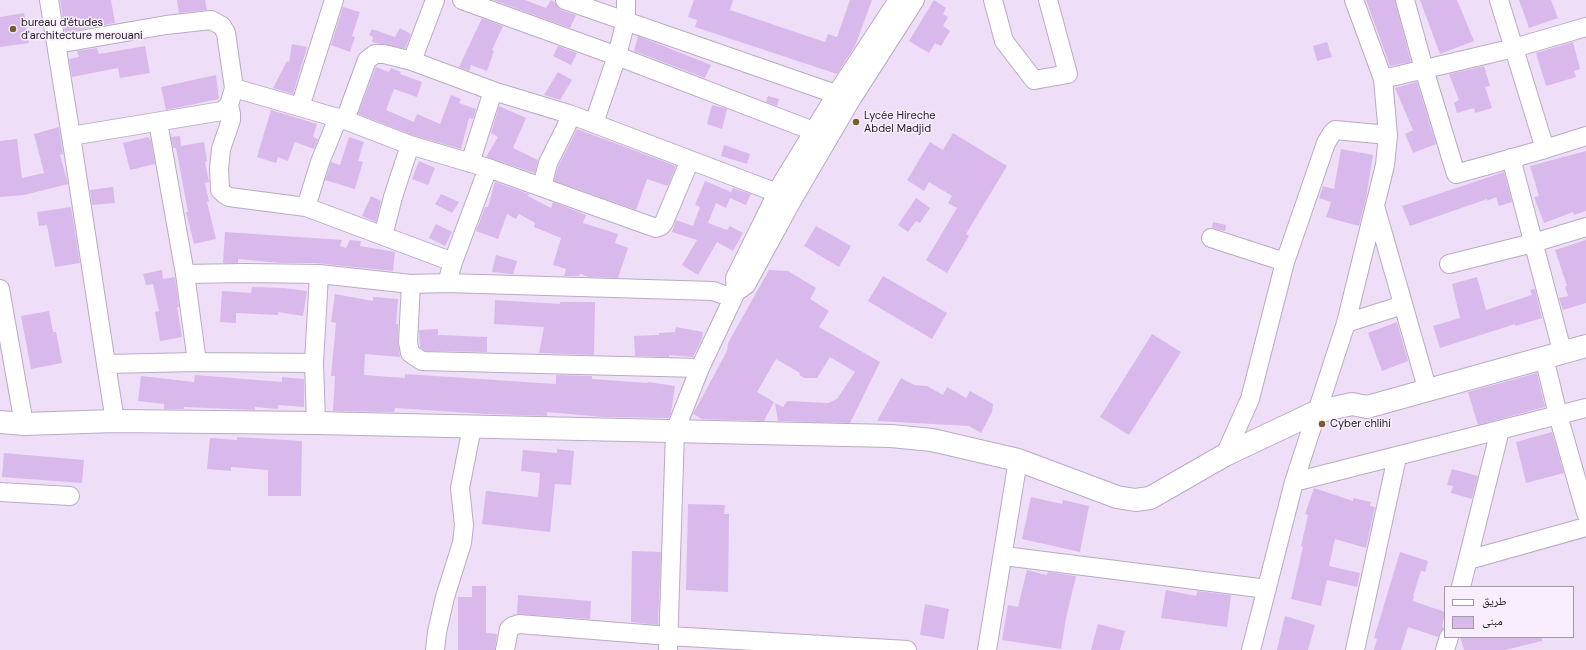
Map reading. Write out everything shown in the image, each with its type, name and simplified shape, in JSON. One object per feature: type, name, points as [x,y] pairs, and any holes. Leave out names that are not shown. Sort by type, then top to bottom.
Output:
[{"type":"main road","points":[[1352,404],[1362,395],[1425,380],[1586,336]]},
{"type":"main road","points":[[0,422],[24,424],[115,421],[316,423],[890,436],[932,440],[1018,460],[1117,497],[1135,500],[1150,498],[1225,455],[1316,412],[1352,404],[1367,407],[1586,346]]},
{"type":"street","points":[[48,0],[57,44],[115,421]]},
{"type":"street","points":[[300,107],[334,0]]},
{"type":"street","points":[[412,61],[435,0]]},
{"type":"street","points":[[462,0],[617,56],[821,134]]},
{"type":"street","points":[[565,0],[844,96]]},
{"type":"street","points":[[594,123],[617,56],[626,20],[626,0]]},
{"type":"street","points":[[668,643],[675,430],[700,368],[734,295],[735,278],[844,96],[898,0]]},
{"type":"street","points":[[844,96],[915,0]]},
{"type":"street","points":[[993,0],[1004,41],[1034,80],[1068,74],[1048,0]]},
{"type":"street","points":[[1251,650],[1294,482],[1346,323],[1385,166],[1388,135],[1383,79],[1354,0]]},
{"type":"street","points":[[1405,0],[1456,174],[1546,149],[1586,136]]},
{"type":"street","points":[[1499,0],[1546,149]]},
{"type":"street","points":[[57,44],[166,25],[211,20],[222,26],[226,33],[234,88],[229,105],[226,109],[222,111],[71,136]]},
{"type":"street","points":[[1383,79],[1514,48],[1586,27]]},
{"type":"street","points":[[306,207],[320,162],[342,119],[363,70],[371,56],[384,54],[412,61],[493,91],[569,114],[785,196]]},
{"type":"street","points":[[234,88],[342,119],[410,145],[488,168],[658,228],[661,226],[668,214],[690,160]]},
{"type":"street","points":[[470,163],[493,91]]},
{"type":"street","points":[[229,105],[231,120],[219,158],[220,190],[229,196],[306,207],[454,262]]},
{"type":"street","points":[[542,187],[548,163],[566,125],[569,114]]},
{"type":"street","points":[[158,122],[185,274],[197,362]]},
{"type":"street","points":[[1225,455],[1250,399],[1285,262],[1326,143],[1332,132],[1335,130],[1388,135]]},
{"type":"street","points":[[383,236],[393,197],[410,145]]},
{"type":"street","points":[[1511,158],[1560,343]]},
{"type":"street","points":[[447,282],[488,168]]},
{"type":"street","points":[[1375,205],[1425,380]]},
{"type":"street","points":[[1449,264],[1533,243],[1586,227]]},
{"type":"street","points":[[1211,238],[1285,262]]},
{"type":"street","points":[[185,274],[319,274],[411,284],[447,282],[713,291],[734,295]]},
{"type":"street","points":[[316,423],[314,363],[319,274]]},
{"type":"street","points":[[411,284],[408,342],[410,353],[422,361],[700,368]]},
{"type":"street","points":[[0,289],[7,359],[24,424]]},
{"type":"street","points":[[1346,323],[1403,305]]},
{"type":"street","points":[[1544,357],[1558,415],[1586,513]]},
{"type":"street","points":[[106,364],[197,362],[314,363]]},
{"type":"street","points":[[1294,482],[1586,408]]},
{"type":"street","points":[[435,650],[437,632],[444,604],[462,543],[464,525],[460,488],[472,427]]},
{"type":"street","points":[[1461,586],[1500,430]]},
{"type":"street","points":[[1355,650],[1397,457]]},
{"type":"street","points":[[987,650],[1004,556],[1018,460]]},
{"type":"street","points":[[0,492],[70,496]]},
{"type":"street","points":[[1468,560],[1586,527]]},
{"type":"street","points":[[1004,556],[1267,589]]},
{"type":"street","points":[[504,650],[509,629],[519,624],[668,643],[903,650]]},
{"type":"street","points":[[1445,650],[1449,638]]},
{"type":"building","points":[[60,0],[111,0],[115,23],[65,32]]},
{"type":"building","points":[[177,0],[205,0],[207,10],[179,13]]},
{"type":"building","points":[[493,0],[525,0],[546,8],[551,0],[555,2],[561,10],[576,15],[570,28]]},
{"type":"building","points":[[694,0],[733,0],[730,10],[825,42],[828,34],[837,37],[850,0],[872,0],[855,46],[837,74],[695,27],[697,20],[688,17]]},
{"type":"building","points":[[934,0],[946,8],[943,14],[948,17],[943,26],[950,31],[941,46],[935,43],[929,53],[909,41]]},
{"type":"building","points":[[1366,0],[1395,0],[1411,62],[1390,66]]},
{"type":"building","points":[[1420,0],[1457,0],[1474,41],[1440,54]]},
{"type":"building","points":[[1519,0],[1551,0],[1558,18],[1529,28]]},
{"type":"building","points":[[343,7],[360,12],[352,36],[355,37],[350,52],[331,45]]},
{"type":"building","name":"bureau d'études d'architecture merouani","points":[[24,13],[29,43],[0,47],[0,17]]},
{"type":"building","points":[[482,18],[503,26],[492,50],[494,51],[487,71],[471,65],[469,71],[459,67]]},
{"type":"building","points":[[400,28],[411,34],[405,49],[372,42],[373,37],[369,35],[372,29],[395,37]]},
{"type":"building","points":[[638,36],[711,65],[705,78],[634,51]]},
{"type":"building","points":[[1327,42],[1332,57],[1317,61],[1313,46]]},
{"type":"building","points":[[1573,42],[1580,69],[1574,71],[1576,77],[1546,86],[1536,53]]},
{"type":"building","points":[[292,44],[307,47],[293,94],[273,88],[287,61],[289,62]]},
{"type":"building","points":[[145,46],[150,73],[120,78],[118,68],[72,77],[69,59],[79,57],[77,51],[97,48],[99,54]]},
{"type":"building","points":[[558,46],[577,53],[571,65],[553,56]]},
{"type":"building","points":[[1484,66],[1490,86],[1485,87],[1492,108],[1475,113],[1474,108],[1457,113],[1454,103],[1459,100],[1449,74]]},
{"type":"building","points":[[376,67],[389,72],[391,68],[401,72],[400,74],[422,82],[417,97],[394,89],[386,110],[414,122],[417,114],[440,124],[451,95],[461,99],[459,103],[476,109],[473,119],[469,118],[461,149],[415,136],[358,114]]},
{"type":"building","points":[[558,72],[572,80],[560,100],[544,95]]},
{"type":"building","points":[[216,75],[219,99],[166,110],[161,87]]},
{"type":"building","points":[[1417,82],[1436,144],[1413,153],[1405,134],[1413,130],[1395,88]]},
{"type":"building","points":[[768,96],[779,99],[777,106],[766,102]]},
{"type":"building","points":[[712,105],[727,109],[722,129],[707,124]]},
{"type":"building","points":[[499,106],[526,118],[513,148],[538,160],[535,173],[486,157],[498,137],[491,133]]},
{"type":"building","points":[[271,110],[317,124],[313,137],[318,139],[314,149],[295,142],[288,161],[278,157],[276,163],[257,157]]},
{"type":"building","points":[[59,127],[63,154],[60,155],[68,184],[24,195],[0,197],[0,141],[17,139],[22,178],[44,173],[34,134]]},
{"type":"building","points":[[577,129],[676,166],[668,186],[647,179],[636,210],[554,181],[558,167]]},
{"type":"building","points":[[953,133],[1007,166],[966,234],[969,236],[947,273],[926,260],[957,208],[948,203],[952,196],[929,182],[924,191],[907,180],[930,142],[943,150]]},
{"type":"building","points":[[180,136],[181,146],[204,142],[207,161],[205,162],[209,182],[205,183],[209,201],[207,202],[216,239],[194,244],[186,212],[188,212],[176,148],[173,148],[171,137]]},
{"type":"building","points":[[148,137],[151,140],[155,164],[130,170],[123,143]]},
{"type":"building","points":[[349,137],[364,142],[358,161],[363,162],[355,189],[325,180],[331,162],[340,165]]},
{"type":"building","points":[[724,145],[750,154],[747,164],[721,156]]},
{"type":"building","points":[[1341,149],[1373,155],[1366,198],[1359,226],[1326,217],[1331,202],[1319,198],[1323,186],[1334,189]]},
{"type":"building","points":[[1586,151],[1586,211],[1574,215],[1573,212],[1544,223],[1534,197],[1539,196],[1530,166]]},
{"type":"building","points":[[419,161],[435,168],[428,185],[412,179]]},
{"type":"building","points":[[1504,172],[1512,202],[1499,206],[1496,197],[1487,201],[1487,199],[1410,226],[1402,206]]},
{"type":"building","points":[[705,181],[731,192],[733,188],[751,194],[746,205],[730,198],[726,208],[716,203],[708,223],[727,230],[730,226],[743,233],[733,251],[717,242],[698,275],[682,265],[697,240],[672,232],[676,220],[693,226],[700,207],[695,205]]},
{"type":"building","points":[[495,182],[529,194],[528,196],[551,208],[553,202],[586,215],[583,223],[618,234],[615,243],[628,248],[618,278],[589,277],[580,274],[579,276],[564,276],[566,269],[553,265],[561,238],[534,227],[535,223],[519,214],[516,219],[507,214],[498,239],[476,231],[485,207],[488,207]]},
{"type":"building","points":[[113,187],[115,203],[92,205],[90,190]]},
{"type":"building","points":[[441,194],[459,202],[452,213],[435,204]]},
{"type":"building","points":[[371,196],[381,201],[376,222],[362,216]]},
{"type":"building","points":[[916,198],[930,208],[920,223],[916,221],[908,232],[898,225]]},
{"type":"building","points":[[71,207],[80,263],[55,267],[47,225],[39,226],[37,212]]},
{"type":"building","points":[[1213,222],[1226,225],[1225,231],[1212,228]]},
{"type":"building","points":[[436,224],[452,232],[445,246],[429,238]]},
{"type":"building","points":[[816,226],[851,246],[839,267],[804,246]]},
{"type":"building","points":[[225,232],[342,240],[340,246],[346,248],[350,240],[361,241],[360,246],[395,252],[393,271],[315,263],[280,263],[238,259],[238,263],[223,263]]},
{"type":"building","points":[[1586,240],[1586,303],[1563,310],[1559,298],[1568,296],[1565,286],[1567,286],[1555,250]]},
{"type":"building","points":[[496,255],[517,261],[513,274],[492,272]]},
{"type":"building","points":[[162,270],[163,279],[175,277],[179,307],[177,307],[182,337],[160,341],[155,312],[159,311],[153,284],[146,285],[143,274]]},
{"type":"building","points":[[769,270],[788,271],[816,288],[810,299],[829,311],[819,327],[880,362],[850,423],[778,421],[775,403],[783,407],[787,401],[828,403],[837,399],[855,372],[830,357],[817,378],[804,378],[799,375],[800,373],[776,359],[757,392],[774,402],[764,421],[702,419],[693,414],[727,351],[728,343]]},
{"type":"building","points":[[883,276],[947,313],[932,339],[868,301]]},
{"type":"building","points":[[1477,277],[1486,310],[1532,295],[1530,290],[1535,289],[1542,318],[1515,326],[1515,324],[1440,348],[1433,326],[1460,318],[1452,284]]},
{"type":"building","points":[[252,287],[284,288],[307,291],[303,316],[278,312],[278,315],[236,313],[236,323],[220,322],[222,291],[251,293]]},
{"type":"building","points":[[335,294],[373,301],[373,297],[398,299],[396,324],[398,324],[400,357],[365,354],[364,375],[405,378],[405,374],[556,384],[556,375],[592,376],[592,379],[648,382],[675,386],[671,413],[669,418],[603,417],[547,412],[547,416],[486,414],[395,408],[394,412],[333,411],[335,376],[331,376],[336,323],[331,322]]},
{"type":"building","points":[[495,300],[560,304],[560,302],[595,302],[594,355],[539,353],[544,327],[494,324]]},
{"type":"building","points":[[49,311],[53,332],[56,332],[62,363],[31,369],[21,316]]},
{"type":"building","points":[[1397,322],[1408,361],[1382,371],[1368,333]]},
{"type":"building","points":[[676,327],[703,332],[702,339],[693,357],[669,355],[669,357],[635,356],[634,336],[659,335],[659,333],[675,332]]},
{"type":"building","points":[[438,329],[438,335],[487,337],[487,352],[425,351],[420,347],[419,330]]},
{"type":"building","points":[[1152,334],[1181,352],[1129,435],[1100,417]]},
{"type":"building","points":[[1537,373],[1545,407],[1478,425],[1468,392]]},
{"type":"building","points":[[195,375],[282,382],[282,377],[304,379],[304,407],[278,405],[278,409],[255,407],[255,410],[184,407],[184,409],[164,409],[164,404],[138,401],[141,376],[194,382]]},
{"type":"building","points":[[901,378],[914,385],[927,386],[943,395],[947,387],[966,398],[970,391],[993,404],[992,412],[981,433],[969,426],[877,421]]},
{"type":"building","points":[[1552,432],[1564,473],[1526,483],[1516,442]]},
{"type":"building","points":[[237,437],[302,441],[301,496],[268,496],[268,470],[231,467],[231,471],[207,469],[210,438],[237,440]]},
{"type":"building","points":[[557,449],[574,451],[571,485],[555,484],[550,532],[482,524],[486,491],[538,497],[540,473],[521,471],[523,450],[557,453]]},
{"type":"building","points":[[4,453],[84,460],[82,483],[2,477]]},
{"type":"building","points":[[1452,469],[1478,476],[1472,499],[1451,493],[1453,486],[1447,485]]},
{"type":"building","points":[[1314,488],[1353,501],[1353,498],[1371,502],[1370,506],[1375,507],[1366,548],[1335,539],[1329,566],[1360,573],[1357,587],[1327,580],[1321,606],[1291,599],[1303,547],[1301,546],[1308,515],[1305,514]]},
{"type":"building","points":[[1031,497],[1062,504],[1063,500],[1089,506],[1080,552],[1022,539]]},
{"type":"building","points":[[688,504],[725,505],[724,514],[729,514],[728,592],[686,590]]},
{"type":"building","points":[[632,551],[661,552],[658,625],[631,622]]},
{"type":"building","points":[[1400,552],[1428,561],[1425,572],[1421,571],[1413,596],[1413,601],[1444,612],[1442,627],[1444,628],[1438,637],[1408,627],[1401,650],[1374,650],[1377,639],[1374,638]]},
{"type":"building","points":[[1027,570],[1047,575],[1048,572],[1076,576],[1066,618],[1061,649],[1002,640],[1008,605],[1018,607]]},
{"type":"building","points":[[472,586],[486,586],[486,633],[497,634],[495,650],[458,650],[458,597],[472,597]]},
{"type":"building","points":[[1166,590],[1196,596],[1197,591],[1231,595],[1227,627],[1161,618]]},
{"type":"building","points":[[518,595],[591,601],[590,619],[517,614]]},
{"type":"building","points":[[925,604],[949,609],[944,639],[920,635]]},
{"type":"building","points":[[1285,616],[1315,625],[1308,650],[1277,650]]},
{"type":"building","points":[[1098,624],[1125,631],[1120,650],[1091,650]]},
{"type":"building","points":[[1460,638],[1542,638],[1542,641],[1505,650],[1464,650]]},
{"type":"place","name":"bureau d'études d'architecture merouani","points":[[13,29]]},
{"type":"place","name":"Lycée Hireche Abdel Madjid","points":[[856,122]]},
{"type":"place","name":"Cyber chlihi","points":[[1322,424]]}]
